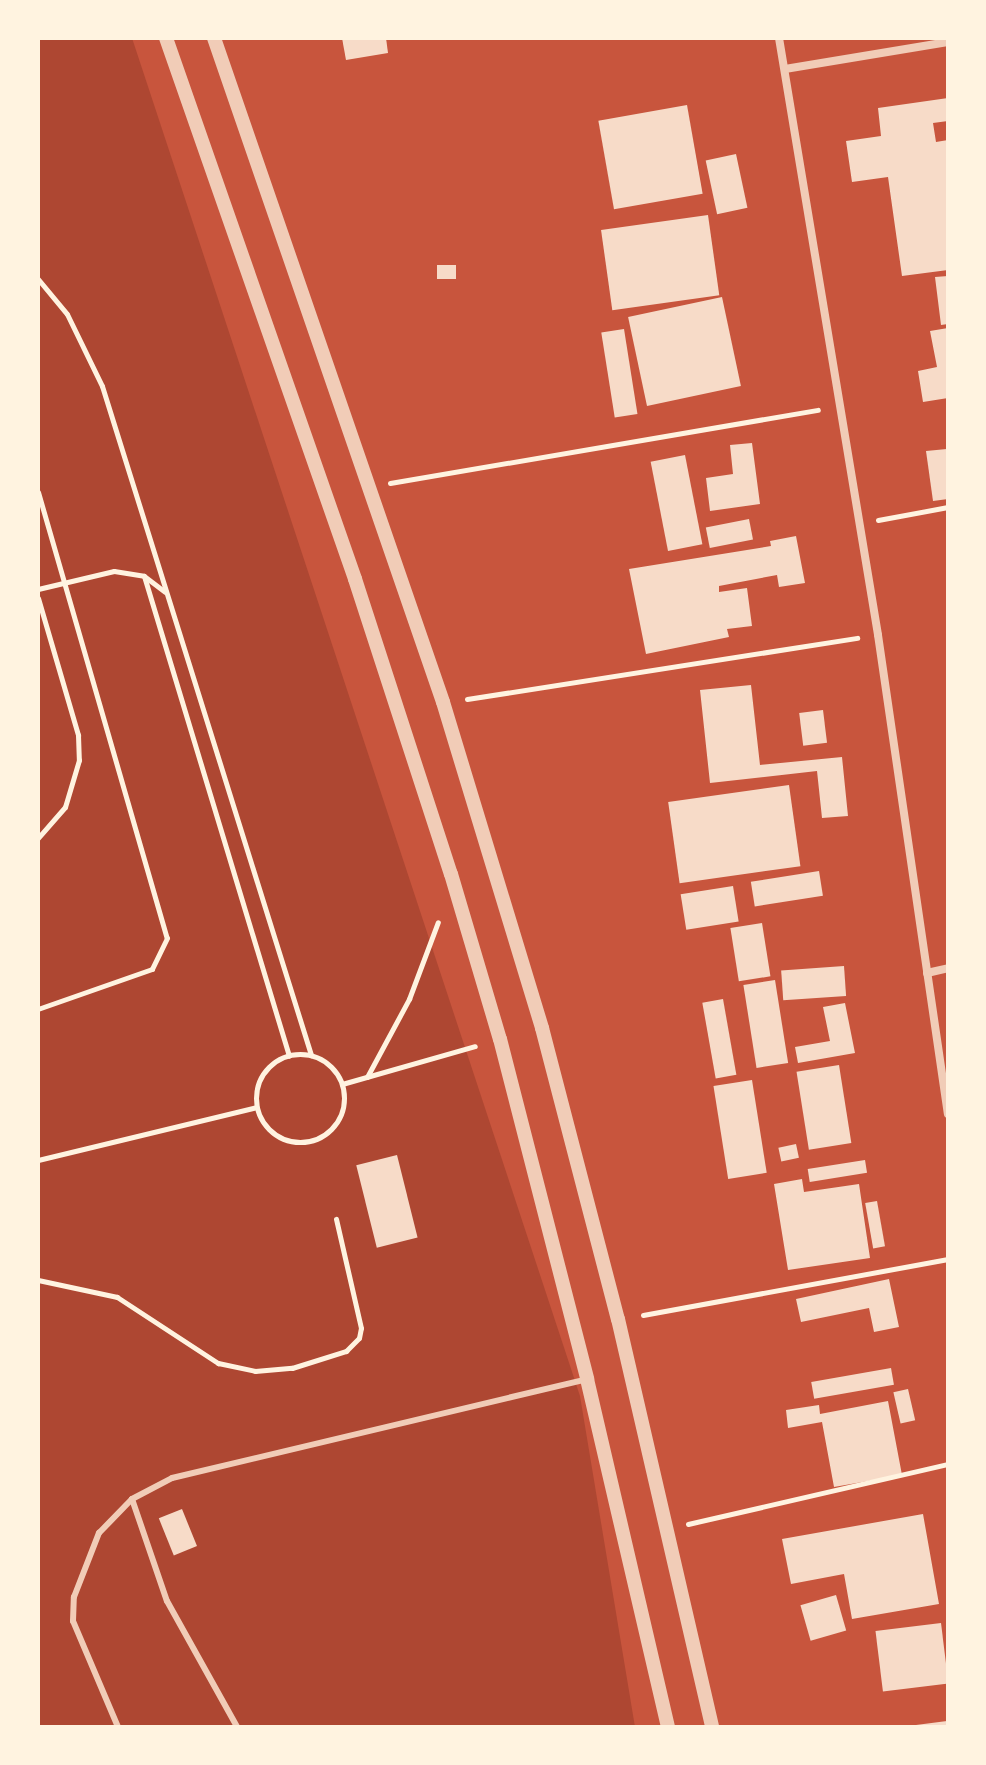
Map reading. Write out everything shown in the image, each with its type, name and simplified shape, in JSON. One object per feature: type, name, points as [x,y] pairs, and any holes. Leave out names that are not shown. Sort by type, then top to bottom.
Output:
[{"type":"street","points":[[166,38],[355,579],[451,874],[500,1039],[587,1379],[668,1727]]},
{"type":"street","points":[[779,38],[878,635],[948,1114]]},
{"type":"street","points":[[785,69],[948,42]]},
{"type":"street","points":[[217,43],[443,702],[542,1028],[618,1319],[712,1727]]},
{"type":"street","points":[[927,973],[948,968]]},
{"type":"lane","points":[[118,1727],[73,1621],[74,1597],[99,1533],[132,1499],[172,1478],[587,1379]]},
{"type":"lane","points":[[132,1499],[167,1601],[237,1727]]},
{"type":"path","points":[[38,279],[67,314],[97,374],[311,1055]]},
{"type":"path","points":[[369,486],[839,407]]},
{"type":"path","points":[[38,492],[167,938],[161,959],[152,969],[38,1009]]},
{"type":"path","points":[[858,524],[948,507]]},
{"type":"path","points":[[38,589],[114,571],[144,576],[166,593]]},
{"type":"path","points":[[144,576],[289,1056]]},
{"type":"path","points":[[38,598],[78,735],[79,760],[65,807],[38,838]]},
{"type":"path","points":[[443,702],[878,635]]},
{"type":"path","points":[[367,1077],[409,999],[440,916]]},
{"type":"path","points":[[342,1084],[457,1052]]},
{"type":"path","points":[[311,1055],[335,1071],[342,1084],[339,1119],[312,1141],[277,1136],[257,1107],[263,1075],[289,1056],[311,1055]]},
{"type":"path","points":[[38,1160],[257,1107]]},
{"type":"path","points":[[38,1280],[117,1297],[218,1363],[255,1371],[292,1368],[346,1351],[359,1338],[361,1328],[336,1219]]},
{"type":"path","points":[[618,1319],[948,1259]]},
{"type":"path","points":[[666,1529],[948,1464]]},
{"type":"shaded area","points":[[38,38],[132,38],[580,1396],[635,1727],[38,1727]]},
{"type":"building","points":[[342,38],[386,38],[388,53],[346,60]]},
{"type":"building","points":[[948,98],[948,121],[933,123],[936,142],[948,140],[948,270],[902,276],[888,177],[852,182],[846,141],[881,136],[878,108]]},
{"type":"building","points":[[687,105],[703,194],[614,209],[598,121]]},
{"type":"building","points":[[736,154],[747,208],[717,214],[706,160]]},
{"type":"building","points":[[708,215],[719,295],[612,310],[601,230]]},
{"type":"building","points":[[437,265],[456,265],[456,279],[437,279]]},
{"type":"building","points":[[948,276],[948,324],[941,325],[935,277]]},
{"type":"building","points":[[722,297],[741,386],[647,406],[628,317]]},
{"type":"building","points":[[948,328],[948,398],[923,402],[918,371],[937,367],[930,331]]},
{"type":"building","points":[[624,329],[637,414],[615,418],[601,333]]},
{"type":"building","points":[[752,443],[760,504],[710,511],[706,478],[733,474],[730,445]]},
{"type":"building","points":[[947,449],[948,499],[933,501],[926,451]]},
{"type":"building","points":[[685,455],[702,544],[668,551],[651,462]]},
{"type":"building","points":[[749,519],[753,540],[710,548],[706,527]]},
{"type":"building","points":[[796,536],[805,583],[779,587],[777,575],[719,586],[719,592],[747,588],[752,626],[727,629],[729,637],[646,654],[629,569],[771,546],[770,541]]},
{"type":"building","points":[[751,685],[760,765],[842,757],[848,816],[822,818],[817,771],[710,783],[700,690]]},
{"type":"building","points":[[823,710],[827,743],[803,746],[799,713]]},
{"type":"building","points":[[789,785],[800,866],[680,883],[668,802]]},
{"type":"building","points":[[819,871],[823,896],[755,906],[751,882]]},
{"type":"building","points":[[733,886],[739,922],[686,930],[681,894]]},
{"type":"building","points":[[762,923],[770,976],[739,981],[730,928]]},
{"type":"building","points":[[844,966],[846,996],[783,1000],[781,970]]},
{"type":"building","points":[[775,980],[788,1063],[757,1068],[743,985]]},
{"type":"building","points":[[723,999],[736,1075],[716,1078],[702,1003]]},
{"type":"building","points":[[845,1003],[855,1053],[798,1063],[795,1047],[830,1041],[823,1007]]},
{"type":"building","points":[[839,1065],[851,1143],[809,1150],[797,1072]]},
{"type":"building","points":[[752,1080],[767,1173],[728,1179],[713,1086]]},
{"type":"building","points":[[796,1144],[799,1158],[781,1161],[778,1148]]},
{"type":"building","points":[[397,1155],[418,1237],[377,1248],[356,1165]]},
{"type":"building","points":[[865,1160],[867,1173],[810,1182],[808,1169]]},
{"type":"building","points":[[802,1179],[804,1192],[859,1184],[870,1258],[788,1270],[774,1184]]},
{"type":"building","points":[[877,1201],[885,1246],[873,1248],[865,1203]]},
{"type":"building","points":[[889,1279],[899,1327],[874,1332],[869,1308],[801,1322],[796,1299]]},
{"type":"building","points":[[891,1368],[894,1385],[814,1399],[811,1382]]},
{"type":"building","points":[[908,1389],[915,1420],[901,1424],[893,1392]]},
{"type":"building","points":[[888,1401],[902,1475],[834,1487],[822,1422],[788,1428],[786,1410],[819,1405],[820,1414]]},
{"type":"building","points":[[182,1509],[197,1546],[174,1555],[159,1518]]},
{"type":"building","points":[[923,1514],[939,1604],[852,1619],[844,1574],[791,1584],[782,1539]]},
{"type":"building","points":[[836,1595],[846,1631],[811,1641],[800,1605]]},
{"type":"building","points":[[941,1623],[948,1684],[883,1692],[875,1631]]},
{"type":"building","points":[[947,1721],[947,1727],[916,1727],[916,1725]]}]
